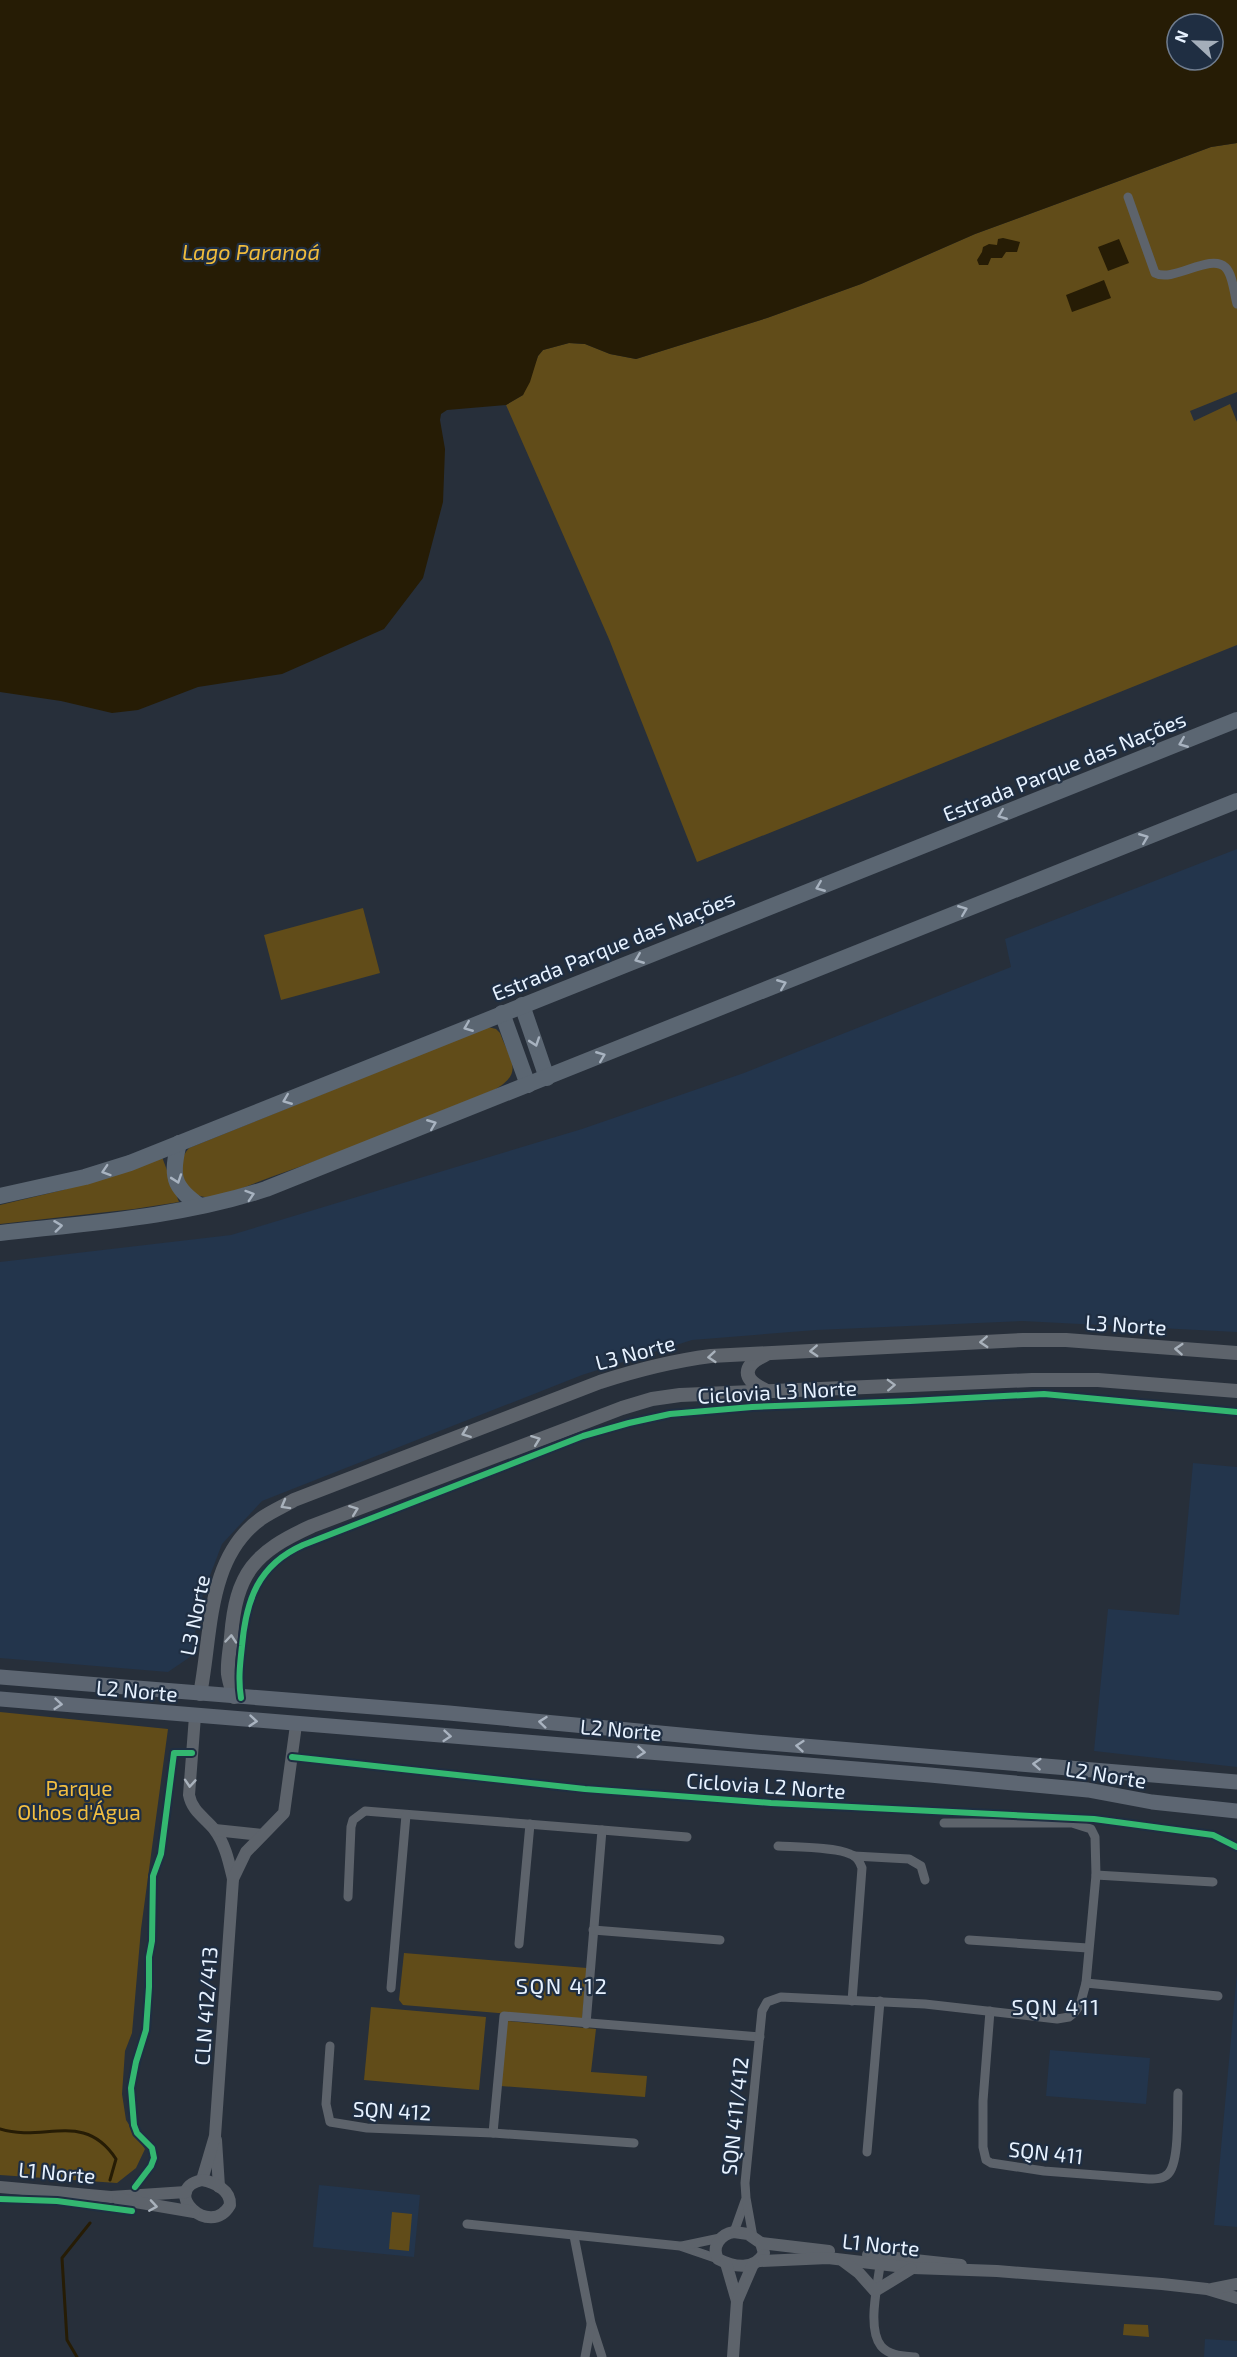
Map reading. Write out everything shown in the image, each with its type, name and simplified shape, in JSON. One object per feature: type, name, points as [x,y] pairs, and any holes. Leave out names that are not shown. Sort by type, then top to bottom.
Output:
[{"type":"highway","name":"Estrada Parque das Nações","points":[[0,1196],[85,1177],[130,1163],[1237,720]]},
{"type":"highway","points":[[0,1233],[117,1220],[201,1206],[266,1190],[1237,801]]},
{"type":"highway","points":[[522,1005],[547,1078]]},
{"type":"highway","points":[[502,1013],[528,1085]]},
{"type":"highway","points":[[179,1143],[173,1167],[177,1182],[185,1196],[201,1206]]},
{"type":"main road","name":"L3 Norte","points":[[200,1694],[217,1586],[226,1562],[240,1540],[261,1519],[294,1500],[627,1373],[677,1360],[770,1353],[1048,1340],[1237,1353]]},
{"type":"main road","points":[[767,1390],[754,1385],[748,1373],[752,1363],[770,1353]]},
{"type":"main road","name":"L3 Norte","points":[[234,1697],[228,1674],[233,1609],[246,1575],[262,1555],[280,1540],[622,1408],[652,1399],[680,1395],[1032,1380],[1098,1380],[1237,1390]]},
{"type":"main road","name":"L2 Norte","points":[[0,1677],[449,1713],[1237,1782]]},
{"type":"main road","name":"L2 Norte","points":[[0,1699],[1078,1789],[1193,1807],[1237,1811]]},
{"type":"main road","points":[[366,1730],[370,1715],[368,1707]]},
{"type":"main road","points":[[834,1767],[844,1754],[842,1749]]},
{"type":"main road","points":[[1193,1807],[1193,1797],[1199,1780]]},
{"type":"street","points":[[1128,197],[1155,273],[1164,275],[1207,264],[1221,265],[1229,274],[1237,304]]},
{"type":"street","points":[[195,1716],[189,1794],[193,1808],[215,1830],[225,1851],[233,1879]]},
{"type":"street","points":[[233,1879],[246,1852],[284,1813],[296,1725]]},
{"type":"street","points":[[348,1897],[353,1820],[365,1811],[687,1837]]},
{"type":"street","points":[[391,1988],[406,1815]]},
{"type":"street","points":[[493,2133],[504,2016],[586,2025],[760,2037],[764,2006],[772,1999],[781,1997],[880,2001],[1057,2019],[1069,2017],[1080,2005],[1086,1983],[1096,1875],[1095,1837],[1091,1829],[1072,1822],[944,1823]]},
{"type":"street","points":[[519,1944],[530,1824]]},
{"type":"street","points":[[215,1830],[262,1834]]},
{"type":"street","points":[[586,2025],[603,1830]]},
{"type":"street","points":[[778,1846],[843,1852],[854,1856],[909,1859],[921,1866],[925,1880]]},
{"type":"street","points":[[852,2001],[862,1868],[854,1856]]},
{"type":"street","points":[[1096,1875],[1213,1882]]},
{"type":"street","name":"CLN 412/413","points":[[219,2187],[215,2136],[233,1879]]},
{"type":"street","points":[[594,1930],[720,1940]]},
{"type":"street","points":[[969,1940],[1088,1948]]},
{"type":"street","points":[[1086,1983],[1218,1996]]},
{"type":"street","points":[[867,2152],[880,2001]]},
{"type":"street","name":"SQN 411","points":[[990,2012],[983,2112],[984,2154],[986,2160],[991,2163],[1044,2171],[1149,2179],[1164,2177],[1172,2168],[1175,2157],[1178,2093]]},
{"type":"street","name":"SQN 411/412","points":[[757,2240],[746,2198],[745,2183],[760,2037]]},
{"type":"street","name":"SQN 412","points":[[330,2046],[326,2104],[330,2122],[367,2128],[493,2133],[634,2143]]},
{"type":"street","name":"CLN 412/413","points":[[202,2180],[215,2136]]},
{"type":"street","points":[[202,2180],[219,2187],[229,2196],[230,2200],[227,2210],[218,2216],[194,2212],[186,2204],[186,2192],[195,2182],[202,2180]]},
{"type":"street","name":"L1 Norte","points":[[0,2187],[111,2197],[194,2212]]},
{"type":"street","name":"L1 Norte","points":[[111,2197],[186,2192]]},
{"type":"street","name":"SQN 411/412","points":[[734,2232],[746,2198]]},
{"type":"street","points":[[467,2224],[680,2246],[740,2266],[756,2263]]},
{"type":"street","points":[[680,2246],[720,2238],[734,2232],[757,2240],[764,2253],[756,2263],[737,2301],[733,2357]]},
{"type":"street","points":[[574,2236],[600,2357],[593,2357]]},
{"type":"street","points":[[720,2238],[714,2251],[722,2261],[737,2301]]},
{"type":"street","name":"L1 Norte","points":[[757,2240],[881,2260],[912,2268],[997,2271],[1208,2289],[1237,2298]]},
{"type":"street","name":"L1 Norte","points":[[756,2263],[802,2258],[939,2261],[997,2271]]},
{"type":"street","points":[[841,2260],[859,2273],[875,2291]]},
{"type":"street","points":[[881,2260],[875,2291],[875,2334],[880,2345],[891,2353],[915,2357]]},
{"type":"street","points":[[875,2291],[912,2268]]},
{"type":"street","name":"L1 Norte","points":[[1208,2289],[1237,2284]]},
{"type":"street","points":[[585,2357],[591,2323]]},
{"type":"shaded area","points":[[1237,849],[1237,1332],[1022,1321],[816,1330],[692,1340],[582,1375],[262,1501],[222,1544],[203,1594],[190,1657],[168,1672],[0,1658],[0,1262],[231,1235],[582,1129],[744,1073],[1011,967],[1005,939]]},
{"type":"shaded area","points":[[1193,1463],[1237,1467],[1237,1767],[1094,1751],[1108,1609],[1179,1615]]},
{"type":"shaded area","points":[[1237,1973],[1237,2227],[1214,2225]]},
{"type":"shaded area","points":[[1050,2050],[1150,2058],[1146,2104],[1046,2096]]},
{"type":"shaded area","points":[[319,2185],[420,2195],[414,2257],[313,2247]]},
{"type":"shaded area","points":[[1205,2339],[1237,2341],[1237,2357],[1204,2357]]},
{"type":"green space","points":[[1237,143],[1237,392],[1190,411],[1194,421],[1230,404],[1237,422],[1237,645],[697,862],[609,639],[506,405],[523,395],[538,356],[543,350],[569,343],[585,344],[610,354],[636,359],[767,318],[861,284],[975,234],[1211,147]]},
{"type":"green space","points":[[363,908],[380,973],[281,1000],[264,935]]},
{"type":"green space","points":[[488,1027],[500,1033],[512,1065],[509,1078],[494,1090],[355,1146],[230,1192],[205,1197],[197,1195],[184,1180],[181,1166],[189,1148]]},
{"type":"green space","points":[[162,1157],[179,1202],[0,1224],[0,1205],[63,1190]]},
{"type":"green space","name":"Parque Olhos d'Água","points":[[0,1712],[168,1729],[141,1929],[132,2033],[125,2051],[122,2094],[126,2120],[145,2149],[136,2168],[117,2183],[0,2175]]},
{"type":"green space","points":[[404,1953],[587,1968],[582,2020],[403,2005],[399,2000]]},
{"type":"green space","points":[[371,2007],[486,2017],[479,2090],[364,2080]]},
{"type":"green space","points":[[507,2021],[596,2029],[591,2072],[647,2076],[645,2097],[501,2086]]},
{"type":"green space","points":[[392,2212],[412,2214],[409,2251],[389,2249]]},
{"type":"green space","points":[[1124,2324],[1148,2325],[1149,2337],[1123,2335]]},
{"type":"water","name":"Lago Paranoá","points":[[0,0],[1237,0],[1237,143],[1211,147],[975,234],[861,284],[767,318],[636,359],[610,354],[585,344],[569,343],[543,350],[538,356],[530,382],[523,395],[506,405],[447,410],[441,414],[445,449],[443,502],[423,578],[384,629],[282,674],[198,687],[138,710],[112,713],[61,701],[0,692]]},
{"type":"water","points":[[998,239],[1020,242],[1017,252],[1006,252],[1002,258],[991,258],[988,265],[979,265],[977,260],[983,247],[989,244],[997,245]]},
{"type":"water","points":[[1119,239],[1129,263],[1108,271],[1098,247]]},
{"type":"water","points":[[1104,280],[1111,298],[1072,312],[1066,295]]},
{"type":"waterway","points":[[0,2129],[32,2133],[77,2132],[91,2136],[104,2144],[116,2159],[110,2180]]},
{"type":"waterway","points":[[77,2357],[67,2340],[62,2258],[90,2223]]},
{"type":"cycle path","name":"Ciclovia L3 Norte","points":[[241,1698],[240,1666],[244,1629],[251,1599],[265,1574],[288,1553],[303,1545],[583,1436],[670,1414],[752,1407],[1044,1394],[1237,1412]]},
{"type":"cycle path","points":[[135,2187],[151,2166],[154,2158],[152,2148],[137,2133],[134,2125],[131,2088],[146,2030],[149,1957],[152,1941],[153,1876],[161,1854],[174,1753],[192,1753]]},
{"type":"cycle path","name":"Ciclovia L2 Norte","points":[[292,1757],[585,1789],[771,1803],[1094,1819],[1213,1835],[1237,1847]]},
{"type":"cycle path","points":[[0,2199],[57,2201],[132,2211]]},
{"type":"district","name":"SQN 412","points":[[562,1985]]},
{"type":"district","name":"SQN 411","points":[[1056,2006]]}]
